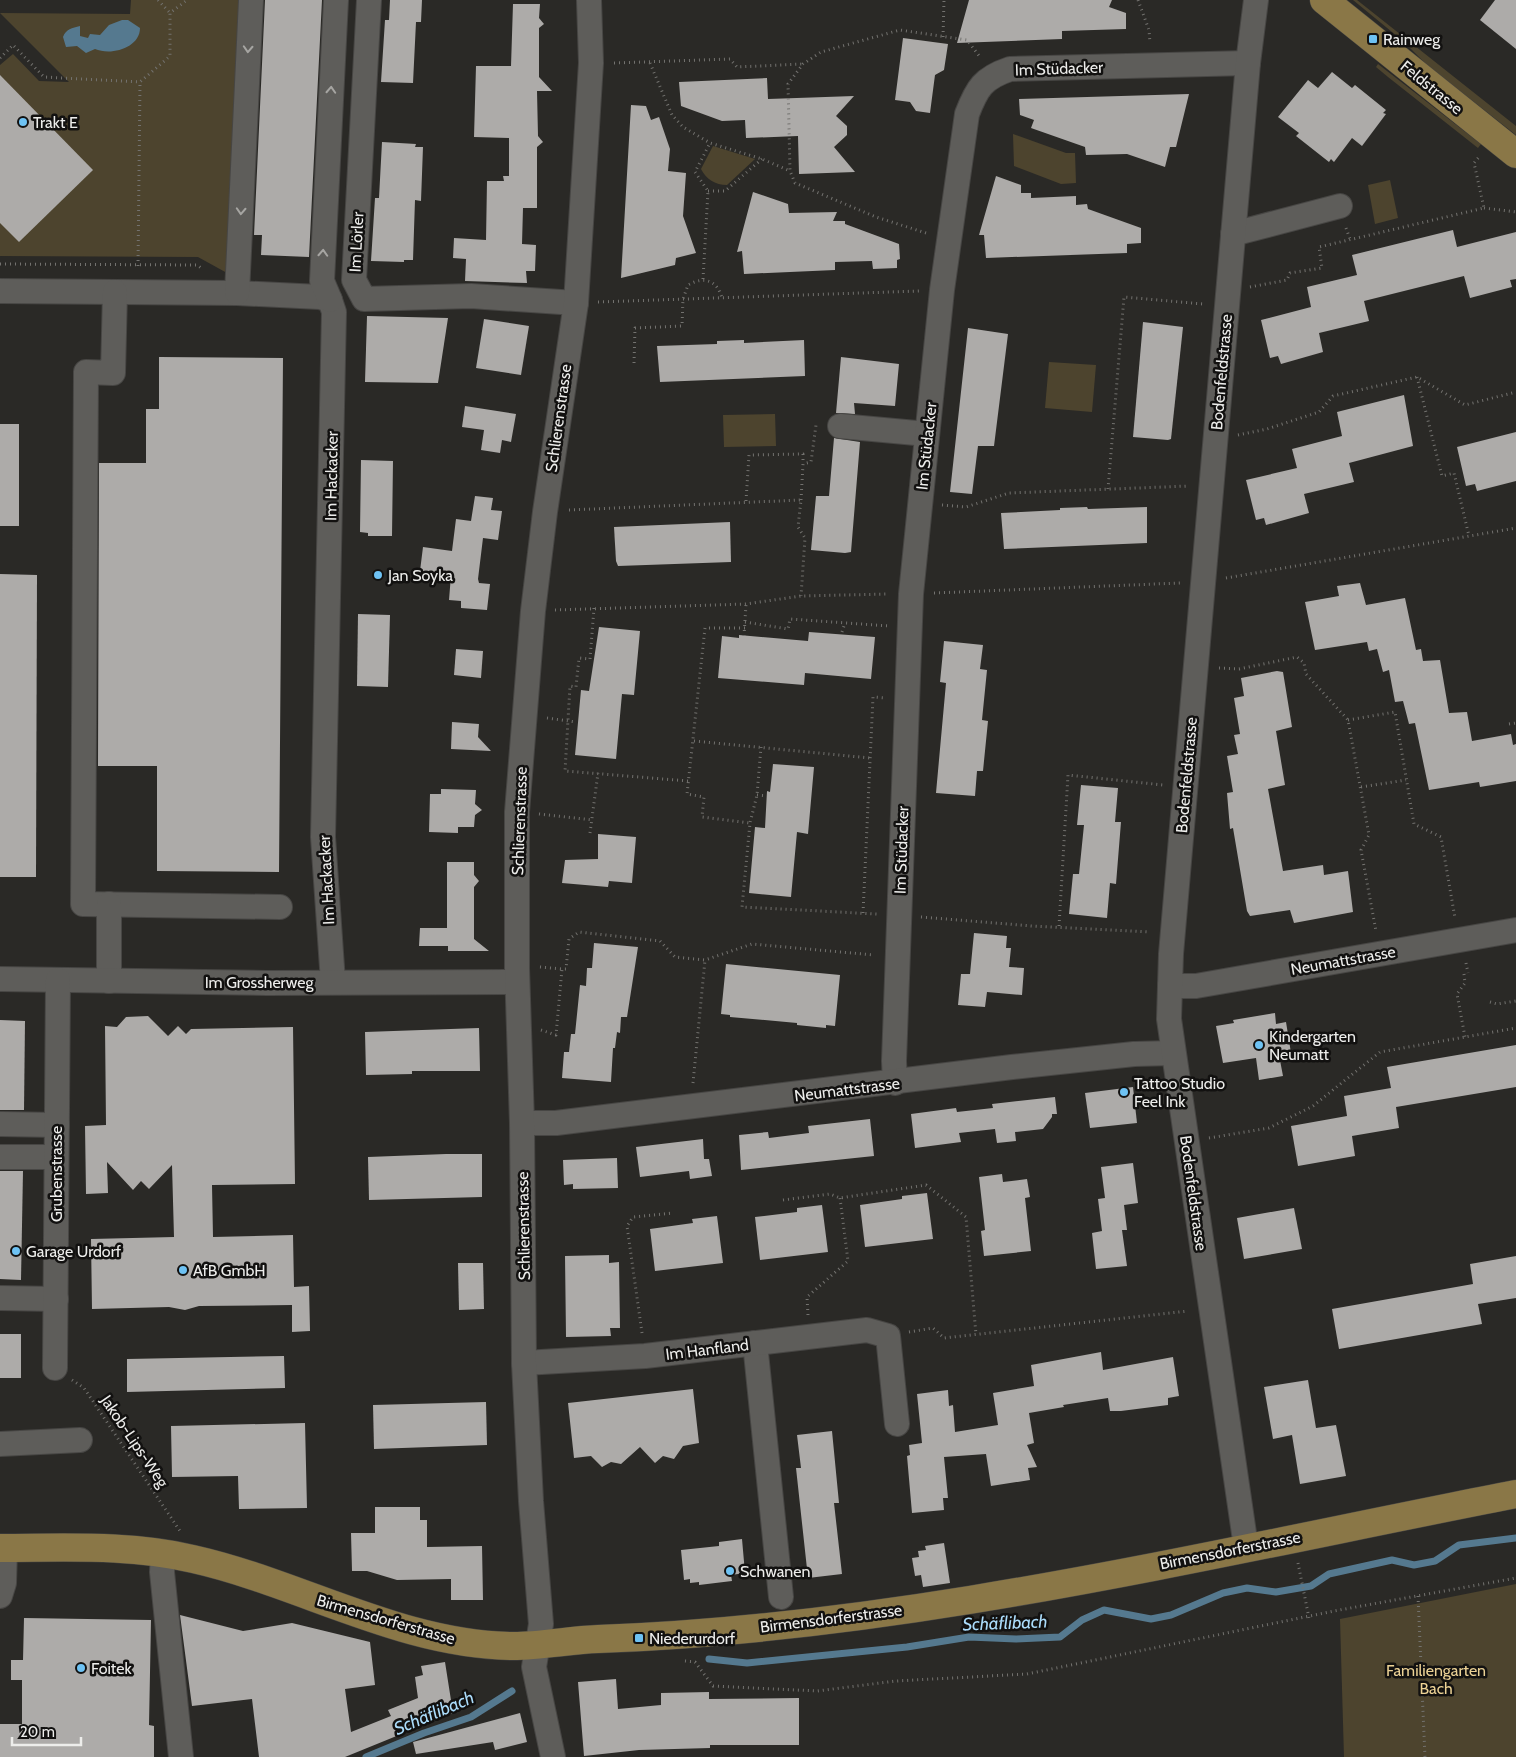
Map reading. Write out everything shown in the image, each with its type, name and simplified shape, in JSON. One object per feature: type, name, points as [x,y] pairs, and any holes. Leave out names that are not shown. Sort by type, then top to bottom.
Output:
[{"type":"main road","name":"Feldstrasse","points":[[1324,0],[1516,154]]},
{"type":"main road","name":"Birmensdorferstrasse","points":[[2,1548],[130,1550],[172,1546],[234,1570],[433,1636],[476,1644],[514,1646],[679,1636],[803,1622],[984,1597],[1516,1494]]},
{"type":"street","points":[[237,293],[251,0]]},
{"type":"street","name":"Im Hackacker","points":[[333,982],[323,837],[334,312],[322,281],[336,0]]},
{"type":"street","name":"Im Lörler","points":[[369,0],[354,280],[364,299],[471,296],[585,303]]},
{"type":"street","name":"Schlierenstrasse","points":[[553,1757],[534,1667],[541,1624],[530,1501],[524,1363],[522,1123],[526,974],[517,812],[526,696],[545,512],[585,303],[591,63],[589,0]]},
{"type":"street","name":"Bodenfeldstrasse","points":[[1246,1547],[1169,1019],[1171,954],[1185,787],[1248,63],[1256,0]]},
{"type":"street","name":"Im Stüdacker","points":[[896,1083],[894,1060],[897,956],[911,594],[942,290],[966,114],[976,90],[994,74],[1010,69],[1248,63]]},
{"type":"street","points":[[1233,234],[1340,206]]},
{"type":"street","points":[[0,291],[237,293],[320,297],[330,300]]},
{"type":"street","points":[[115,292],[113,373],[86,372],[83,904],[280,907]]},
{"type":"street","points":[[840,426],[927,434]]},
{"type":"street","points":[[109,904],[109,981]]},
{"type":"street","name":"Neumattstrasse","points":[[1170,986],[1196,986],[1516,930]]},
{"type":"street","name":"Im Grossherweg","points":[[0,979],[333,982],[526,974]]},
{"type":"street","name":"Grubenstrasse","points":[[55,1368],[58,980]]},
{"type":"street","name":"Neumattstrasse","points":[[522,1123],[556,1123],[896,1083],[1012,1067],[1134,1054],[1173,1053]]},
{"type":"street","points":[[0,1124],[57,1125]]},
{"type":"street","points":[[0,1157],[56,1157]]},
{"type":"street","points":[[0,1298],[56,1299]]},
{"type":"street","name":"Im Hanfland","points":[[524,1363],[645,1356],[810,1335],[867,1330],[888,1336]]},
{"type":"street","points":[[888,1336],[897,1424]]},
{"type":"street","points":[[755,1343],[781,1598]]},
{"type":"street","points":[[0,1444],[80,1440]]},
{"type":"street","points":[[172,1546],[162,1572],[181,1757]]},
{"type":"street","points":[[0,1596],[4,1583],[2,1548]]},
{"type":"path","points":[[0,57],[13,45],[44,77],[140,82],[170,56],[170,13],[158,0]]},
{"type":"path","points":[[170,13],[187,0]]},
{"type":"path","points":[[943,37],[944,0]]},
{"type":"path","points":[[1138,0],[1149,30],[1151,66]]},
{"type":"path","points":[[948,240],[876,217],[795,183],[790,171],[788,84],[803,64],[821,52],[900,30],[967,40],[994,74]]},
{"type":"path","points":[[606,62],[650,63],[730,59],[737,66],[803,64]]},
{"type":"path","points":[[650,63],[672,115],[683,127],[710,143],[762,159],[790,171]]},
{"type":"path","points":[[138,266],[140,82]]},
{"type":"path","points":[[1484,208],[1474,163],[1495,138]]},
{"type":"path","points":[[703,279],[708,191],[696,172],[710,143]]},
{"type":"path","points":[[708,191],[725,191],[762,159]]},
{"type":"path","points":[[1108,489],[1124,297],[1227,299],[1287,280],[1290,273],[1322,268],[1320,247],[1484,208],[1516,212]]},
{"type":"path","points":[[634,363],[634,328],[682,326],[683,299],[688,285],[703,279],[713,282],[719,288],[722,298]]},
{"type":"path","points":[[585,303],[942,290]]},
{"type":"path","points":[[1417,377],[1442,476],[1454,473],[1469,536]]},
{"type":"path","points":[[1215,442],[1232,436],[1267,429],[1319,412],[1333,396],[1417,377],[1465,405],[1516,392]]},
{"type":"path","points":[[803,464],[811,462],[815,425],[840,426]]},
{"type":"path","points":[[746,501],[749,455],[803,454],[798,527],[806,538],[801,596]]},
{"type":"path","points":[[919,504],[966,507],[1009,493],[1211,485]]},
{"type":"path","points":[[568,510],[801,500]]},
{"type":"path","points":[[548,610],[746,604],[801,596],[911,594],[1180,583],[1203,578],[1218,579],[1516,528]]},
{"type":"path","points":[[744,636],[746,604]]},
{"type":"path","points":[[594,608],[592,659],[579,658],[576,687],[570,686],[566,721],[565,771],[688,781]]},
{"type":"path","points":[[745,622],[788,629],[790,619],[910,628]]},
{"type":"path","points":[[842,632],[845,623]]},
{"type":"path","points":[[745,628],[705,628],[687,794],[704,797],[702,817],[750,823]]},
{"type":"path","points":[[1196,666],[1239,669],[1297,657],[1304,663],[1306,674],[1348,720],[1369,834],[1361,850],[1377,934]]},
{"type":"path","points":[[863,913],[872,696],[906,700]]},
{"type":"path","points":[[1348,720],[1395,712],[1414,824],[1441,837],[1458,940]]},
{"type":"path","points":[[538,717],[576,722]]},
{"type":"path","points":[[1509,724],[1516,723]]},
{"type":"path","points":[[694,741],[870,758]]},
{"type":"path","points":[[590,833],[594,820],[598,773]]},
{"type":"path","points":[[1059,926],[1068,775],[1185,787]]},
{"type":"path","points":[[1361,788],[1406,780]]},
{"type":"path","points":[[757,795],[767,796]]},
{"type":"path","points":[[534,814],[594,820]]},
{"type":"path","points":[[526,974],[566,969],[568,939],[579,932],[660,941],[675,958],[705,960],[752,944],[897,956]]},
{"type":"path","points":[[695,1107],[693,1082],[705,960]]},
{"type":"path","points":[[538,1029],[556,1035],[562,969]]},
{"type":"path","points":[[1464,974],[1466,983],[1457,994],[1465,1037]]},
{"type":"path","points":[[1490,1002],[1497,1004],[1516,1001]]},
{"type":"path","points":[[1186,1142],[1269,1128],[1313,1106],[1380,1052],[1516,1028]]},
{"type":"path","points":[[783,1200],[830,1194],[840,1198],[926,1185],[966,1216],[976,1335]]},
{"type":"path","points":[[810,1335],[807,1297],[848,1261],[840,1198]]},
{"type":"path","points":[[645,1356],[627,1226],[633,1217],[673,1213]]},
{"type":"path","points":[[888,1336],[933,1328],[944,1338],[1211,1308]]},
{"type":"path","name":"Jakob-Lips-Weg","points":[[55,1368],[84,1388],[179,1528],[172,1546]]},
{"type":"path","points":[[1298,1562],[1309,1618]]},
{"type":"path","points":[[679,1660],[695,1662],[713,1686],[817,1691],[896,1681],[1027,1674],[1516,1578]]},
{"type":"path","points":[[1418,1596],[1425,1757]]},
{"type":"green space","points":[[131,0],[243,0],[227,273],[198,257],[0,256],[0,65],[13,54],[39,81],[69,82],[0,13],[130,14]]},
{"type":"green space","points":[[1353,0],[1357,0],[1516,126],[1516,135],[1428,66],[1403,41]]},
{"type":"green space","points":[[1378,64],[1481,144],[1478,148],[1376,67]]},
{"type":"green space","points":[[1013,134],[1066,153],[1075,153],[1076,183],[1061,184],[1014,166]]},
{"type":"green space","points":[[713,146],[755,159],[727,185],[715,183],[705,176],[701,169]]},
{"type":"green space","points":[[1390,180],[1398,218],[1375,224],[1368,185]]},
{"type":"green space","points":[[1049,362],[1096,365],[1092,412],[1045,408]]},
{"type":"green space","points":[[775,414],[776,446],[724,447],[723,415]]},
{"type":"green space","name":"Familiengarten Bach","points":[[1516,1584],[1516,1757],[1344,1757],[1340,1619]]},
{"type":"water","points":[[122,20],[128,20],[140,28],[139,35],[135,41],[124,49],[102,51],[95,49],[86,53],[77,46],[66,47],[63,37],[70,29],[80,26],[80,36],[88,38],[90,34],[100,35],[109,25]]},
{"type":"building","points":[[265,0],[322,0],[309,257],[261,255],[262,235],[254,235]]},
{"type":"building","points":[[390,0],[422,0],[421,22],[416,22],[413,83],[381,82],[385,20],[389,20]]},
{"type":"building","points":[[969,0],[1112,0],[1109,7],[1126,13],[1126,29],[1062,31],[1062,39],[957,43]]},
{"type":"building","points":[[1495,0],[1516,0],[1516,49],[1480,20]]},
{"type":"building","points":[[513,4],[540,4],[539,18],[544,24],[539,28],[539,77],[552,91],[537,91],[538,136],[543,142],[537,147],[537,208],[523,208],[522,244],[536,245],[535,271],[526,271],[527,283],[465,281],[466,259],[453,258],[454,238],[486,240],[487,181],[504,181],[503,176],[509,176],[509,138],[474,137],[476,66],[511,66]]},
{"type":"building","points":[[903,38],[948,44],[944,70],[935,75],[930,113],[916,111],[910,102],[895,100]]},
{"type":"building","points":[[1332,72],[1352,88],[1355,85],[1386,110],[1383,113],[1386,114],[1362,146],[1352,138],[1334,162],[1331,159],[1329,162],[1296,136],[1299,133],[1278,117],[1308,80],[1318,88]]},
{"type":"building","name":"Trakt E","points":[[0,75],[93,170],[19,242],[0,223]]},
{"type":"building","points":[[767,78],[768,99],[854,96],[836,116],[847,126],[847,135],[834,147],[855,172],[799,174],[798,136],[746,138],[745,120],[722,121],[681,106],[679,82]]},
{"type":"building","points":[[1189,94],[1176,147],[1170,147],[1165,167],[1127,154],[1086,155],[1085,147],[1031,128],[1034,120],[1020,115],[1019,99]]},
{"type":"building","points":[[631,105],[646,106],[651,120],[659,117],[670,149],[668,171],[686,173],[683,216],[696,253],[676,258],[675,265],[621,278]]},
{"type":"building","points":[[382,142],[416,144],[415,147],[423,147],[421,201],[415,200],[413,260],[404,260],[404,262],[371,261],[375,198],[379,198]]},
{"type":"building","points":[[996,176],[1021,185],[1021,193],[1031,193],[1031,198],[1076,196],[1076,205],[1087,204],[1088,209],[1141,228],[1141,243],[1127,244],[1127,253],[986,258],[984,235],[979,235]]},
{"type":"building","points":[[753,192],[788,204],[789,213],[837,212],[833,221],[845,221],[845,224],[899,244],[900,259],[897,260],[897,268],[873,269],[872,261],[835,262],[835,270],[744,274],[742,251],[737,252]]},
{"type":"building","points":[[1453,230],[1457,247],[1516,232],[1516,279],[1510,280],[1512,287],[1470,298],[1464,276],[1364,301],[1369,321],[1319,333],[1323,352],[1281,364],[1278,356],[1270,358],[1261,320],[1311,307],[1307,287],[1357,275],[1352,255]]},
{"type":"building","points":[[367,316],[448,318],[438,383],[365,382]]},
{"type":"building","points":[[484,319],[529,326],[521,375],[476,368]]},
{"type":"building","points":[[1143,322],[1183,327],[1171,439],[1168,440],[1133,437]]},
{"type":"building","points":[[968,328],[1008,334],[994,446],[978,446],[972,494],[950,492]]},
{"type":"building","points":[[744,340],[744,343],[804,340],[805,376],[660,382],[657,346],[717,344],[717,341]]},
{"type":"building","points":[[159,357],[283,358],[279,872],[157,871],[157,766],[98,766],[99,463],[146,463],[146,409],[159,409]]},
{"type":"building","points":[[841,357],[899,364],[895,406],[854,403],[855,414],[836,413]]},
{"type":"building","points":[[1404,395],[1413,446],[1349,463],[1354,482],[1304,494],[1309,513],[1266,525],[1264,518],[1256,520],[1246,480],[1297,468],[1292,449],[1342,436],[1337,412]]},
{"type":"building","points":[[465,406],[516,414],[511,442],[502,440],[500,453],[481,450],[484,430],[462,427]]},
{"type":"building","points":[[0,424],[19,424],[19,526],[0,526]]},
{"type":"building","points":[[1516,432],[1516,481],[1477,491],[1475,484],[1466,486],[1457,447]]},
{"type":"building","points":[[834,438],[860,442],[851,552],[845,553],[811,550],[816,496],[829,496]]},
{"type":"building","points":[[361,460],[393,461],[392,536],[368,536],[368,533],[360,532]]},
{"type":"building","points":[[475,496],[493,498],[491,510],[502,511],[498,540],[483,538],[478,579],[479,583],[490,584],[487,610],[461,608],[461,601],[449,600],[451,575],[420,571],[423,547],[452,551],[456,519],[471,521]]},
{"type":"building","points":[[1087,507],[1088,509],[1147,507],[1147,543],[1004,549],[1001,513]]},
{"type":"building","points":[[730,522],[731,562],[618,566],[616,561],[614,527]]},
{"type":"building","points":[[0,574],[37,575],[36,877],[0,877]]},
{"type":"building","points":[[1360,583],[1366,605],[1405,598],[1416,650],[1421,649],[1423,661],[1440,660],[1449,713],[1467,712],[1472,741],[1511,734],[1513,745],[1516,744],[1516,781],[1480,787],[1479,782],[1429,790],[1415,723],[1409,724],[1403,701],[1395,702],[1389,670],[1383,672],[1377,649],[1369,651],[1367,642],[1315,650],[1305,602],[1339,596],[1337,586]]},
{"type":"building","points":[[358,614],[390,615],[388,687],[357,686]]},
{"type":"building","points":[[599,627],[640,631],[634,695],[622,694],[616,759],[575,755],[581,690],[589,691]]},
{"type":"building","points":[[809,632],[875,637],[871,679],[805,673],[804,685],[718,678],[722,636],[739,638],[739,635],[808,641]]},
{"type":"building","points":[[944,641],[983,645],[980,669],[987,670],[982,720],[988,721],[983,771],[977,771],[975,796],[936,793],[946,683],[940,682]]},
{"type":"building","points":[[456,649],[483,651],[481,678],[454,675]]},
{"type":"building","points":[[1277,671],[1283,672],[1292,727],[1276,731],[1285,785],[1268,789],[1283,871],[1323,865],[1324,875],[1348,871],[1353,912],[1294,923],[1290,910],[1250,916],[1247,911],[1233,828],[1230,829],[1227,793],[1233,792],[1227,756],[1238,754],[1234,735],[1240,734],[1234,698],[1244,696],[1241,678]]},
{"type":"building","points":[[452,722],[479,724],[478,737],[491,751],[451,749]]},
{"type":"building","points":[[773,764],[814,767],[808,834],[797,832],[791,897],[749,893],[755,827],[765,828],[767,791],[770,792]]},
{"type":"building","points":[[1081,785],[1118,788],[1115,822],[1121,822],[1116,884],[1110,883],[1107,918],[1069,914],[1073,874],[1079,874],[1084,825],[1077,825]]},
{"type":"building","points":[[441,789],[476,790],[475,804],[482,810],[475,815],[474,827],[458,827],[458,833],[429,832],[430,794],[441,794]]},
{"type":"building","points":[[598,834],[636,837],[632,883],[609,881],[608,887],[562,883],[565,860],[598,859]]},
{"type":"building","points":[[447,862],[474,862],[474,875],[479,881],[474,887],[474,939],[489,951],[448,951],[448,946],[419,946],[420,928],[447,928]]},
{"type":"building","points":[[974,933],[1007,936],[1006,948],[1011,948],[1009,967],[1024,968],[1022,995],[987,992],[985,1007],[958,1005],[961,974],[970,974]]},
{"type":"building","points":[[594,943],[638,947],[627,1017],[621,1017],[620,1033],[617,1032],[615,1048],[613,1048],[611,1082],[562,1078],[564,1052],[569,1052],[571,1034],[575,1034],[580,985],[586,986],[587,968],[592,968]]},
{"type":"building","points":[[726,964],[840,975],[835,1026],[826,1025],[826,1028],[797,1025],[797,1023],[730,1017],[730,1015],[721,1014]]},
{"type":"building","name":"Kindergarten Neumatt","points":[[1275,1013],[1276,1024],[1286,1022],[1291,1053],[1279,1055],[1283,1076],[1259,1080],[1256,1058],[1223,1063],[1216,1026],[1234,1023],[1233,1020]]},
{"type":"building","points":[[148,1016],[168,1036],[178,1026],[186,1034],[191,1029],[293,1027],[295,1184],[212,1185],[213,1237],[293,1235],[294,1287],[309,1286],[310,1331],[292,1332],[292,1305],[199,1306],[185,1310],[169,1307],[92,1309],[91,1239],[174,1237],[172,1165],[149,1189],[141,1181],[133,1190],[107,1162],[108,1193],[86,1194],[85,1126],[106,1125],[105,1026],[117,1027],[126,1017]]},
{"type":"building","points":[[0,1020],[25,1021],[24,1110],[0,1110]]},
{"type":"building","points":[[479,1028],[480,1071],[412,1071],[412,1074],[366,1075],[365,1032]]},
{"type":"building","points":[[1516,1045],[1516,1087],[1396,1107],[1399,1128],[1352,1136],[1355,1156],[1298,1166],[1291,1126],[1347,1116],[1344,1096],[1391,1088],[1387,1067]]},
{"type":"building","points":[[1133,1087],[1137,1123],[1090,1128],[1085,1093]]},
{"type":"building","points":[[1055,1097],[1057,1114],[1052,1114],[1052,1117],[1043,1129],[1015,1132],[1016,1141],[997,1143],[995,1129],[959,1133],[961,1142],[915,1148],[911,1114],[956,1108],[957,1112],[993,1108],[992,1104]]},
{"type":"building","points":[[870,1119],[874,1156],[741,1170],[739,1135],[768,1132],[769,1138],[809,1133],[808,1126]]},
{"type":"building","points":[[703,1139],[704,1159],[709,1159],[712,1176],[690,1179],[689,1171],[640,1177],[636,1147]]},
{"type":"building","points":[[482,1154],[482,1197],[369,1200],[368,1157]]},
{"type":"building","points":[[617,1158],[618,1188],[573,1189],[573,1184],[564,1185],[563,1160]]},
{"type":"building","points":[[1133,1163],[1138,1203],[1124,1205],[1127,1230],[1122,1230],[1127,1266],[1096,1269],[1092,1233],[1102,1231],[1098,1199],[1105,1198],[1101,1167]]},
{"type":"building","points":[[0,1171],[23,1171],[21,1280],[0,1279]]},
{"type":"building","points":[[1002,1174],[1003,1182],[1027,1179],[1030,1197],[1025,1198],[1031,1251],[984,1256],[981,1231],[985,1230],[979,1177]]},
{"type":"building","points":[[927,1193],[933,1239],[865,1247],[860,1205]]},
{"type":"building","points":[[822,1205],[828,1252],[760,1260],[755,1217],[797,1212],[797,1208]]},
{"type":"building","points":[[1294,1208],[1302,1249],[1244,1259],[1237,1218]]},
{"type":"building","points":[[717,1216],[723,1263],[655,1271],[650,1229],[693,1223],[692,1219]]},
{"type":"building","points":[[609,1255],[609,1263],[619,1262],[620,1328],[610,1328],[611,1336],[566,1337],[565,1256]]},
{"type":"building","points":[[1516,1256],[1516,1298],[1478,1304],[1482,1324],[1339,1349],[1332,1309],[1473,1284],[1470,1264]]},
{"type":"building","points":[[458,1263],[483,1263],[484,1309],[459,1310]]},
{"type":"building","points":[[0,1334],[21,1334],[21,1378],[0,1378]]},
{"type":"building","points":[[1101,1352],[1103,1370],[1173,1357],[1179,1396],[1168,1398],[1168,1405],[1121,1411],[1110,1411],[1108,1398],[1063,1405],[1064,1407],[1029,1413],[1034,1443],[1027,1445],[1037,1467],[1028,1468],[1030,1480],[991,1486],[986,1454],[944,1457],[948,1498],[943,1498],[944,1510],[912,1513],[907,1456],[910,1455],[909,1445],[922,1443],[917,1394],[948,1390],[949,1406],[953,1405],[955,1432],[998,1425],[993,1393],[1034,1386],[1031,1365]]},
{"type":"building","points":[[284,1356],[285,1388],[127,1392],[127,1359]]},
{"type":"building","points":[[1308,1380],[1316,1428],[1336,1425],[1346,1476],[1300,1484],[1292,1435],[1273,1439],[1264,1387]]},
{"type":"building","points":[[693,1389],[699,1443],[683,1446],[674,1459],[663,1456],[655,1463],[640,1447],[621,1464],[611,1462],[602,1467],[591,1456],[574,1458],[568,1403]]},
{"type":"building","points":[[486,1402],[487,1445],[374,1449],[373,1405]]},
{"type":"building","points":[[305,1423],[307,1508],[239,1509],[238,1476],[172,1477],[171,1426]]},
{"type":"building","points":[[832,1431],[839,1503],[834,1503],[842,1574],[808,1578],[796,1468],[801,1468],[797,1435]]},
{"type":"building","points":[[375,1507],[420,1507],[420,1520],[427,1520],[427,1547],[482,1546],[483,1600],[451,1600],[451,1579],[397,1580],[367,1571],[352,1571],[351,1533],[375,1533]]},
{"type":"building","points":[[742,1539],[745,1573],[731,1575],[732,1581],[699,1585],[699,1582],[690,1583],[690,1579],[684,1580],[681,1550],[719,1546],[719,1542]]},
{"type":"building","points":[[944,1543],[950,1583],[923,1587],[921,1575],[915,1576],[912,1558],[919,1557],[918,1551],[926,1550],[925,1546]]},
{"type":"building","points":[[180,1615],[243,1631],[292,1623],[370,1642],[375,1685],[345,1689],[351,1732],[391,1716],[388,1710],[418,1698],[415,1677],[423,1675],[421,1666],[445,1662],[453,1713],[345,1757],[259,1757],[252,1699],[192,1706]]},
{"type":"building","points":[[24,1618],[151,1620],[149,1725],[154,1726],[154,1757],[0,1757],[0,1724],[22,1724],[22,1680],[11,1680],[11,1660],[23,1660]]},
{"type":"building","points":[[616,1679],[618,1709],[661,1705],[661,1693],[709,1692],[709,1699],[799,1698],[799,1745],[710,1745],[710,1748],[639,1750],[584,1756],[578,1682]]},
{"type":"building","points":[[520,1713],[527,1742],[495,1750],[493,1742],[416,1754],[413,1742]]},
{"type":"waterway","name":"Schäflibach","points":[[709,1659],[747,1663],[907,1647],[969,1637],[1016,1639],[1060,1637],[1082,1620],[1104,1610],[1151,1619],[1171,1615],[1223,1593],[1247,1588],[1276,1592],[1311,1586],[1329,1574],[1392,1560],[1414,1565],[1435,1561],[1459,1545],[1516,1538]]},
{"type":"waterway","name":"Schäflibach","points":[[366,1757],[424,1733],[471,1717],[512,1691]]},
{"type":"place","name":"Rainweg","points":[[1373,39]]},
{"type":"place","name":"Trakt E","points":[[23,122]]},
{"type":"place","name":"Jan Soyka","points":[[378,575]]},
{"type":"place","name":"Kindergarten Neumatt","points":[[1259,1045]]},
{"type":"place","name":"Tattoo Studio Feel Ink","points":[[1124,1092]]},
{"type":"place","name":"Garage Urdorf","points":[[16,1251]]},
{"type":"place","name":"AfB GmbH","points":[[183,1270]]},
{"type":"place","name":"Schwanen","points":[[730,1571]]},
{"type":"place","name":"Niederurdorf","points":[[639,1638]]},
{"type":"place","name":"Foitek","points":[[81,1668]]}]
